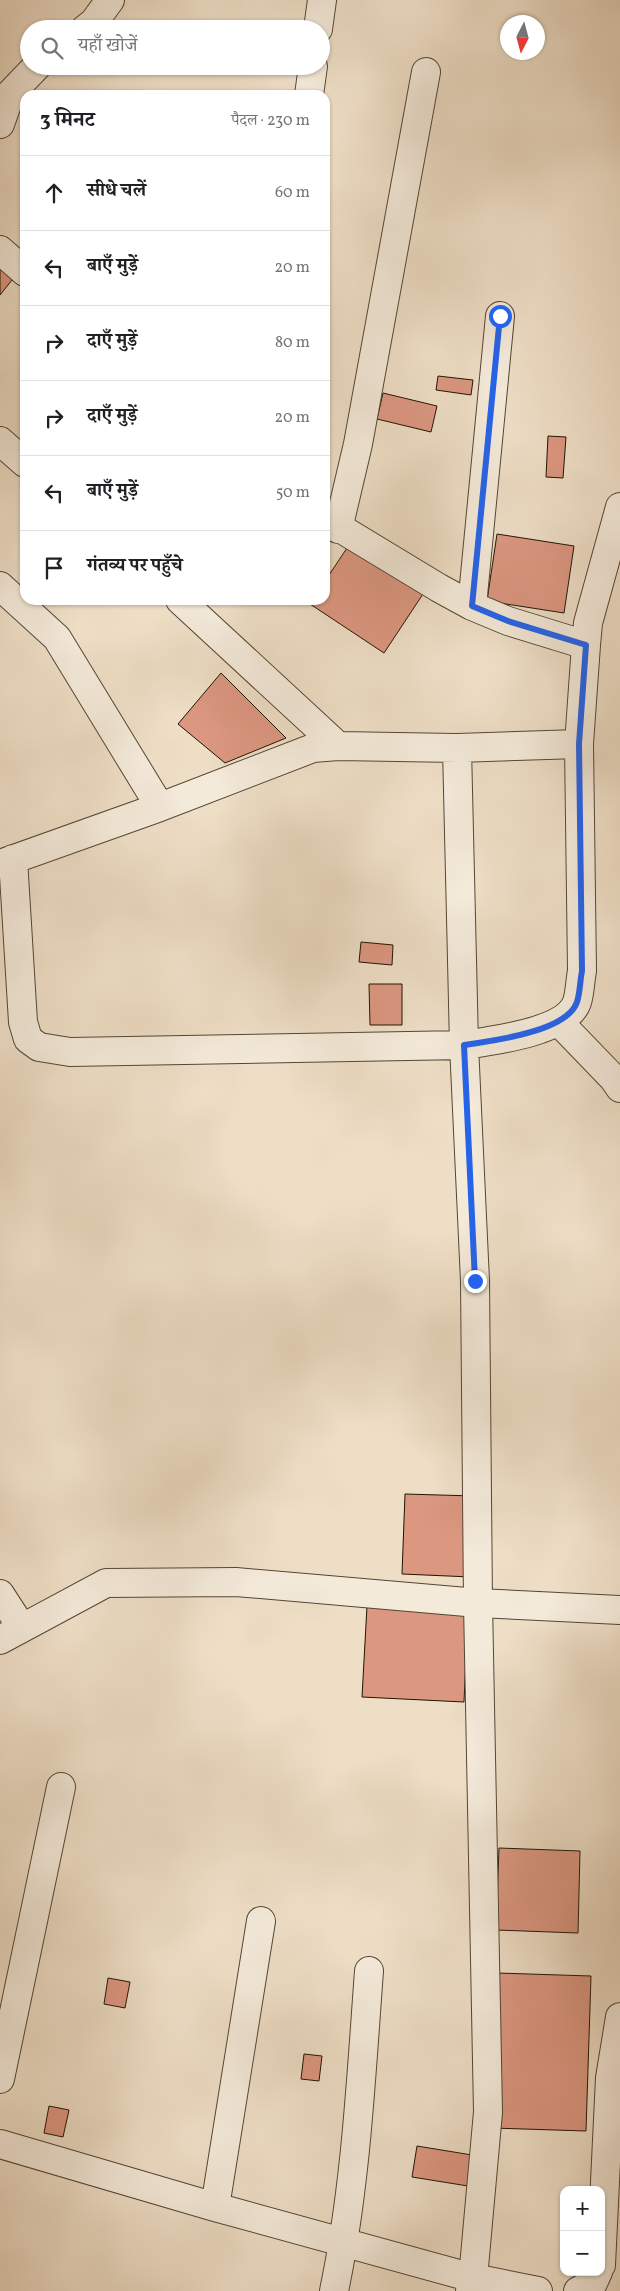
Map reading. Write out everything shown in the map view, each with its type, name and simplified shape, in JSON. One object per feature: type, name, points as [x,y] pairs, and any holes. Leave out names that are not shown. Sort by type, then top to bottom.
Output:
[{"type":"street","points":[[95,20],[110,0]]},
{"type":"street","points":[[319,20],[322,0]]},
{"type":"street","points":[[426,72],[358,444],[332,524],[472,606],[508,621],[586,645]]},
{"type":"street","points":[[0,124],[11,93],[28,75]]},
{"type":"street","points":[[309,90],[311,75]]},
{"type":"street","points":[[0,250],[20,268]]},
{"type":"street","points":[[472,606],[500,316]]},
{"type":"street","points":[[0,441],[20,459]]},
{"type":"street","points":[[579,744],[457,748],[338,746],[313,748],[160,807],[6,862],[23,1022],[28,1039],[39,1046],[70,1052],[464,1045],[522,1035],[559,1022],[577,1004],[582,971],[579,744],[588,623],[620,507]]},
{"type":"street","points":[[0,586],[20,604]]},
{"type":"street","points":[[21,605],[58,638],[160,807]]},
{"type":"street","points":[[185,605],[338,746]]},
{"type":"street","points":[[457,748],[464,1045],[475,1281],[478,1603],[488,2112],[471,2285]]},
{"type":"street","points":[[559,1022],[613,1078],[620,1088]]},
{"type":"street","points":[[0,1594],[11,1634],[106,1584],[236,1582],[478,1603],[620,1610]]},
{"type":"street","points":[[0,2079],[61,1787]]},
{"type":"street","points":[[215,2207],[261,1921]]},
{"type":"street","points":[[334,2291],[344,2242],[357,2120],[369,1971]]},
{"type":"street","points":[[603,2231],[610,2078],[620,2017]]},
{"type":"street","points":[[0,2144],[215,2207],[344,2242],[471,2285],[538,2291]]},
{"type":"street","points":[[578,2291],[593,2283],[596,2276]]},
{"type":"building","points":[[0,262],[16,275],[0,295]]},
{"type":"building","points":[[438,376],[473,380],[471,395],[436,390]]},
{"type":"building","points":[[383,393],[437,406],[431,432],[377,419]]},
{"type":"building","points":[[548,436],[566,437],[563,478],[546,477]]},
{"type":"building","points":[[497,534],[574,546],[564,613],[487,601]]},
{"type":"building","points":[[351,542],[425,591],[384,653],[312,605],[330,605],[330,574]]},
{"type":"building","points":[[221,673],[286,738],[225,763],[178,724]]},
{"type":"building","points":[[361,942],[393,945],[392,965],[359,962]]},
{"type":"building","points":[[369,984],[402,984],[402,1025],[370,1025]]},
{"type":"building","points":[[405,1494],[474,1496],[471,1577],[402,1574]]},
{"type":"building","points":[[367,1606],[468,1611],[464,1702],[362,1697]]},
{"type":"building","points":[[499,1848],[580,1851],[578,1933],[496,1930]]},
{"type":"building","points":[[497,1973],[591,1976],[586,2131],[492,2128]]},
{"type":"building","points":[[108,1978],[130,1982],[125,2008],[104,2004]]},
{"type":"building","points":[[304,2054],[322,2056],[319,2081],[301,2079]]},
{"type":"building","points":[[49,2106],[69,2110],[63,2137],[44,2133]]},
{"type":"building","points":[[417,2146],[472,2155],[468,2186],[412,2177]]},
{"type":"route","points":[[475,1281],[464,1045],[522,1035],[559,1022],[577,1004],[582,971],[579,744],[586,645],[508,621],[472,606],[500,316]]}]
